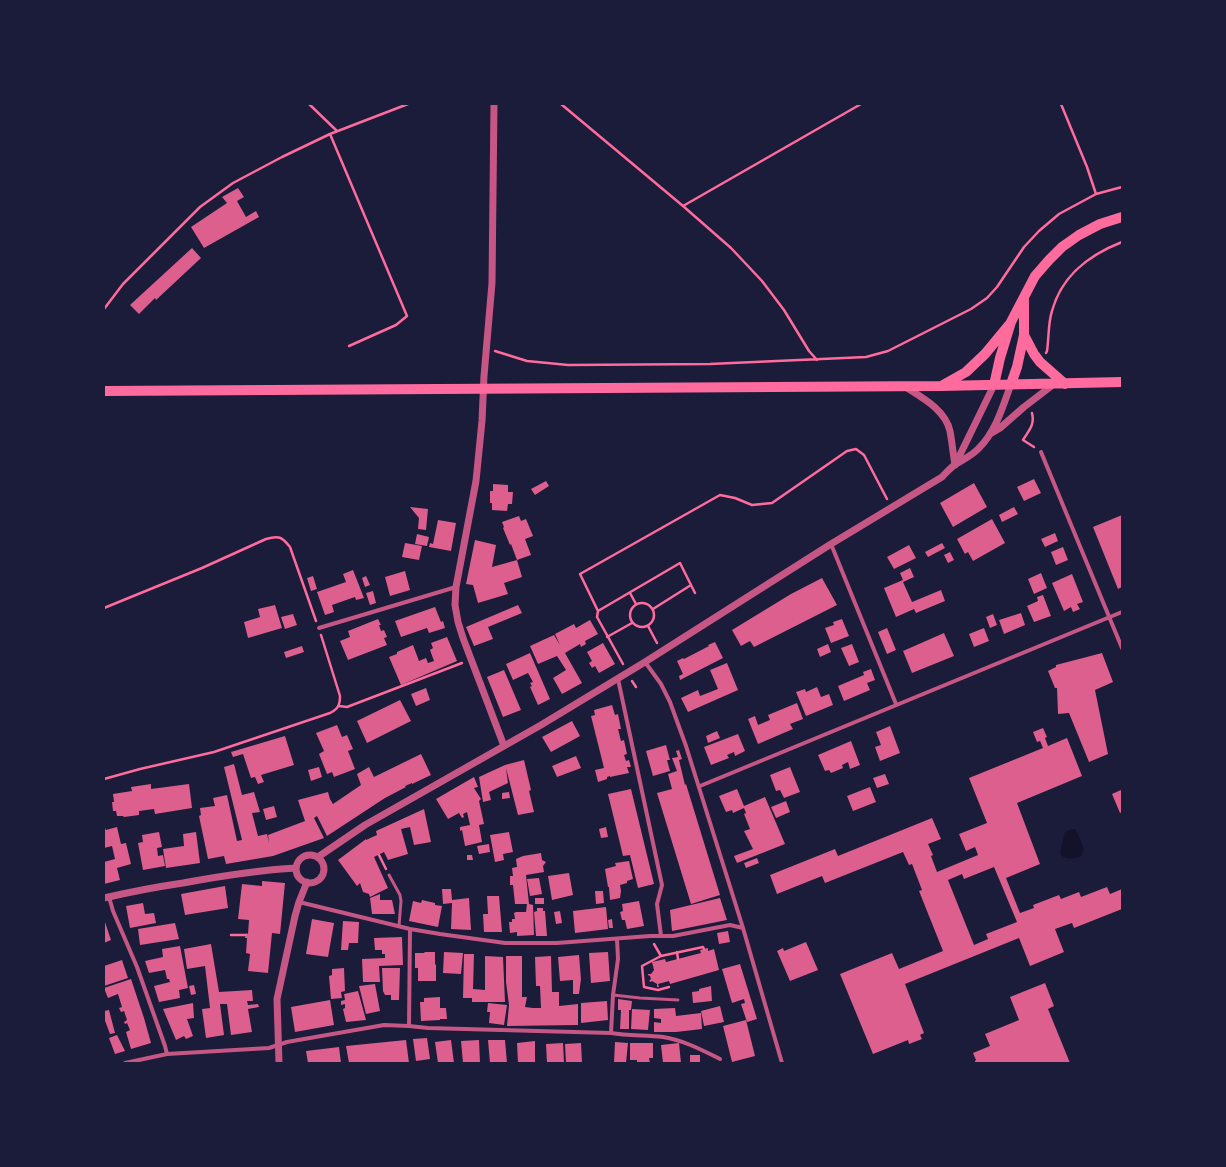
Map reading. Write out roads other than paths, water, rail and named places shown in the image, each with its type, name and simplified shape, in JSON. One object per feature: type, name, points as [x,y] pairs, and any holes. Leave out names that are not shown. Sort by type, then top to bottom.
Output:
[{"type":"main road","points":[[941,386],[966,372],[985,354],[1011,322],[1036,276],[1062,247],[1079,235],[1100,224],[1122,217]]},
{"type":"main road","points":[[1011,384],[1018,367],[1024,335],[1024,300]]},
{"type":"main road","points":[[994,384],[1011,322]]},
{"type":"main road","points":[[1024,335],[1034,354],[1060,384]]},
{"type":"main road","points":[[104,391],[941,386],[1122,382]]},
{"type":"street","points":[[494,104],[492,283],[483,388],[482,421],[476,481],[456,587],[455,606],[458,622],[471,660],[504,746]]},
{"type":"street","points":[[955,465],[994,384]]},
{"type":"street","points":[[318,857],[365,825],[541,725],[662,652],[831,544],[942,477],[955,465],[972,455],[980,448],[998,420],[1011,384]]},
{"type":"street","points":[[990,434],[1000,428],[1024,408],[1060,384]]},
{"type":"street","points":[[903,386],[927,402],[944,418],[950,430],[955,465]]},
{"type":"street","points":[[1041,452],[1122,648]]},
{"type":"street","points":[[831,544],[896,704]]},
{"type":"street","points":[[319,628],[456,587]]},
{"type":"street","points":[[700,786],[1122,612]]},
{"type":"street","points":[[645,662],[662,684],[670,702],[700,786],[782,1063]]},
{"type":"street","points":[[618,678],[662,886],[657,904],[661,936]]},
{"type":"street","points":[[310,855],[318,857],[324,863],[323,874],[320,879],[316,882],[307,882],[300,879],[296,868],[300,859],[310,855]]},
{"type":"street","points":[[167,1054],[137,967],[107,898],[140,890],[208,878],[260,870],[296,868]]},
{"type":"street","points":[[279,1063],[277,999],[299,902],[307,882]]},
{"type":"street","points":[[299,902],[410,929],[505,943],[557,943],[650,936],[673,936],[730,925],[743,928]]},
{"type":"street","points":[[409,1026],[410,929]]},
{"type":"street","points":[[611,1033],[613,995],[618,959],[617,939]]},
{"type":"street","points":[[125,1063],[167,1054],[268,1048],[287,1042],[384,1025],[428,1028],[611,1033],[626,1036],[663,1037],[680,1041],[720,1059]]},
{"type":"lane","points":[[389,875],[400,895],[399,926]]},
{"type":"lane","points":[[613,995],[678,1000]]}]
